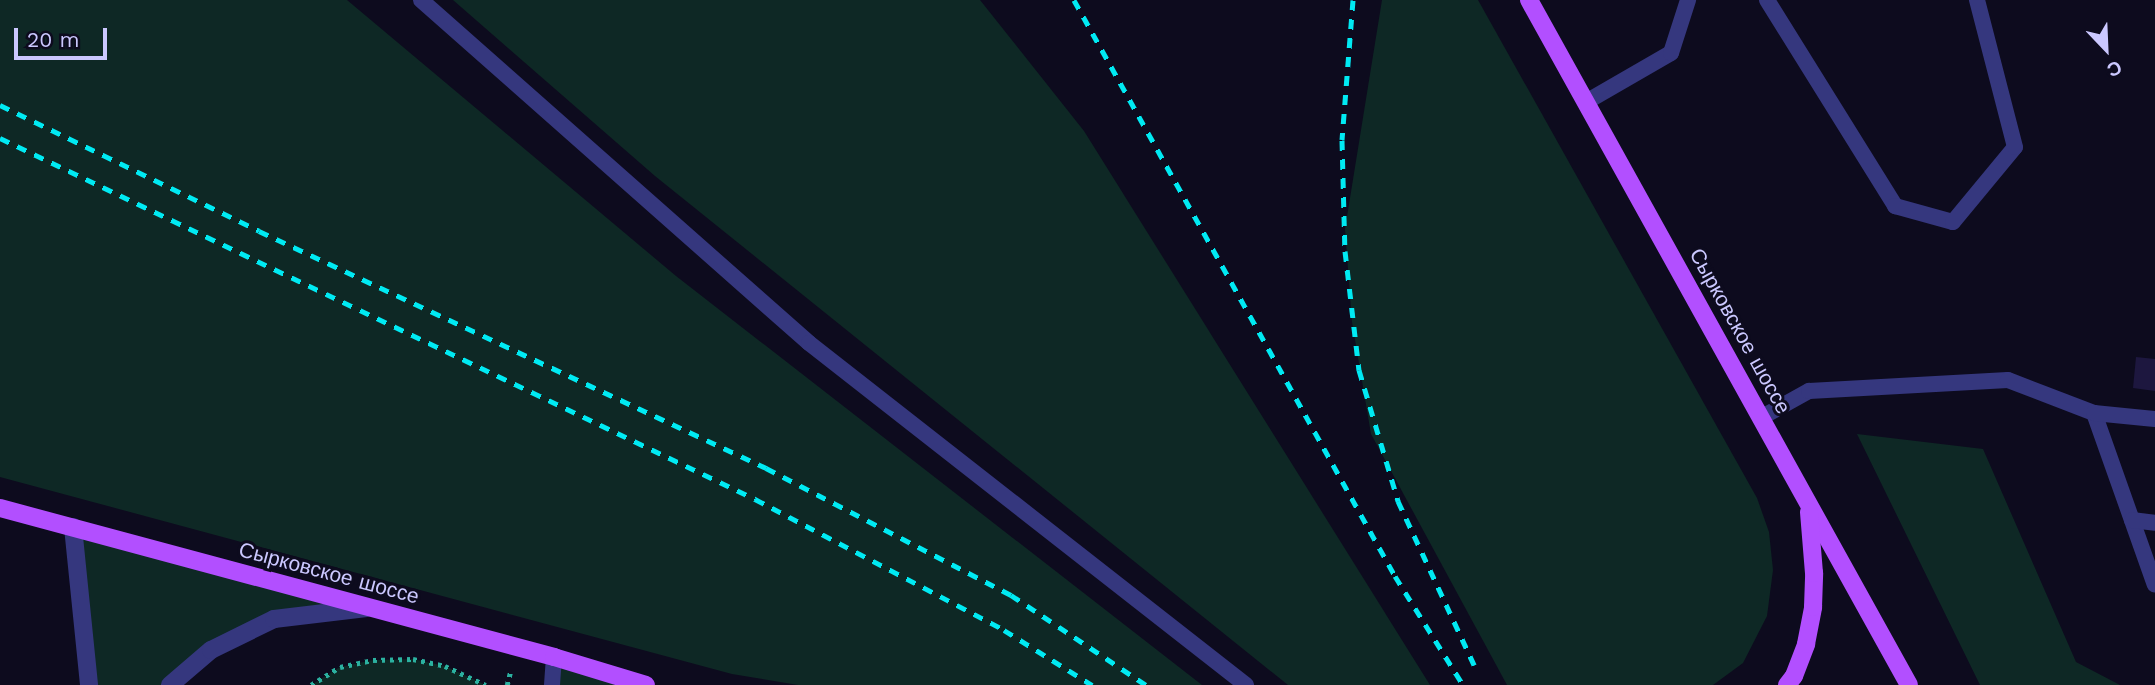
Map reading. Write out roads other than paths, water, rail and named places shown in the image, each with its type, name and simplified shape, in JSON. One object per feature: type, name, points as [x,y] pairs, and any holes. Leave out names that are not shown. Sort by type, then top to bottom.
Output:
[{"type":"main road","name":"Сырковское шоссе","points":[[1529,0],[1909,685]]},
{"type":"main road","points":[[1787,685],[1794,676],[1806,644],[1813,607],[1814,573],[1807,498]]},
{"type":"main road","name":"Сырковское шоссе","points":[[0,508],[554,657],[646,685]]},
{"type":"street","points":[[74,527],[89,685]]},
{"type":"street","points":[[170,685],[211,650],[274,618],[370,608]]},
{"type":"lane","points":[[421,0],[809,342],[1246,685]]},
{"type":"lane","points":[[1586,102],[1671,53],[1688,0]]},
{"type":"lane","points":[[1767,0],[1895,206],[1953,222],[2015,147],[1977,0]]},
{"type":"lane","points":[[1762,417],[1809,391],[2008,380],[2094,412],[2155,419]]},
{"type":"lane","points":[[2094,412],[2155,585]]},
{"type":"lane","points":[[2132,520],[2155,523]]},
{"type":"lane","points":[[552,685],[554,657]]},
{"type":"railway","points":[[1074,0],[1395,576],[1463,685]]},
{"type":"railway","points":[[1353,0],[1342,140],[1345,251],[1359,370],[1398,501],[1474,665]]},
{"type":"railway","points":[[0,105],[259,231],[766,468],[1011,595],[1146,685]]},
{"type":"railway","points":[[0,138],[755,499],[1004,630],[1092,685]]}]
